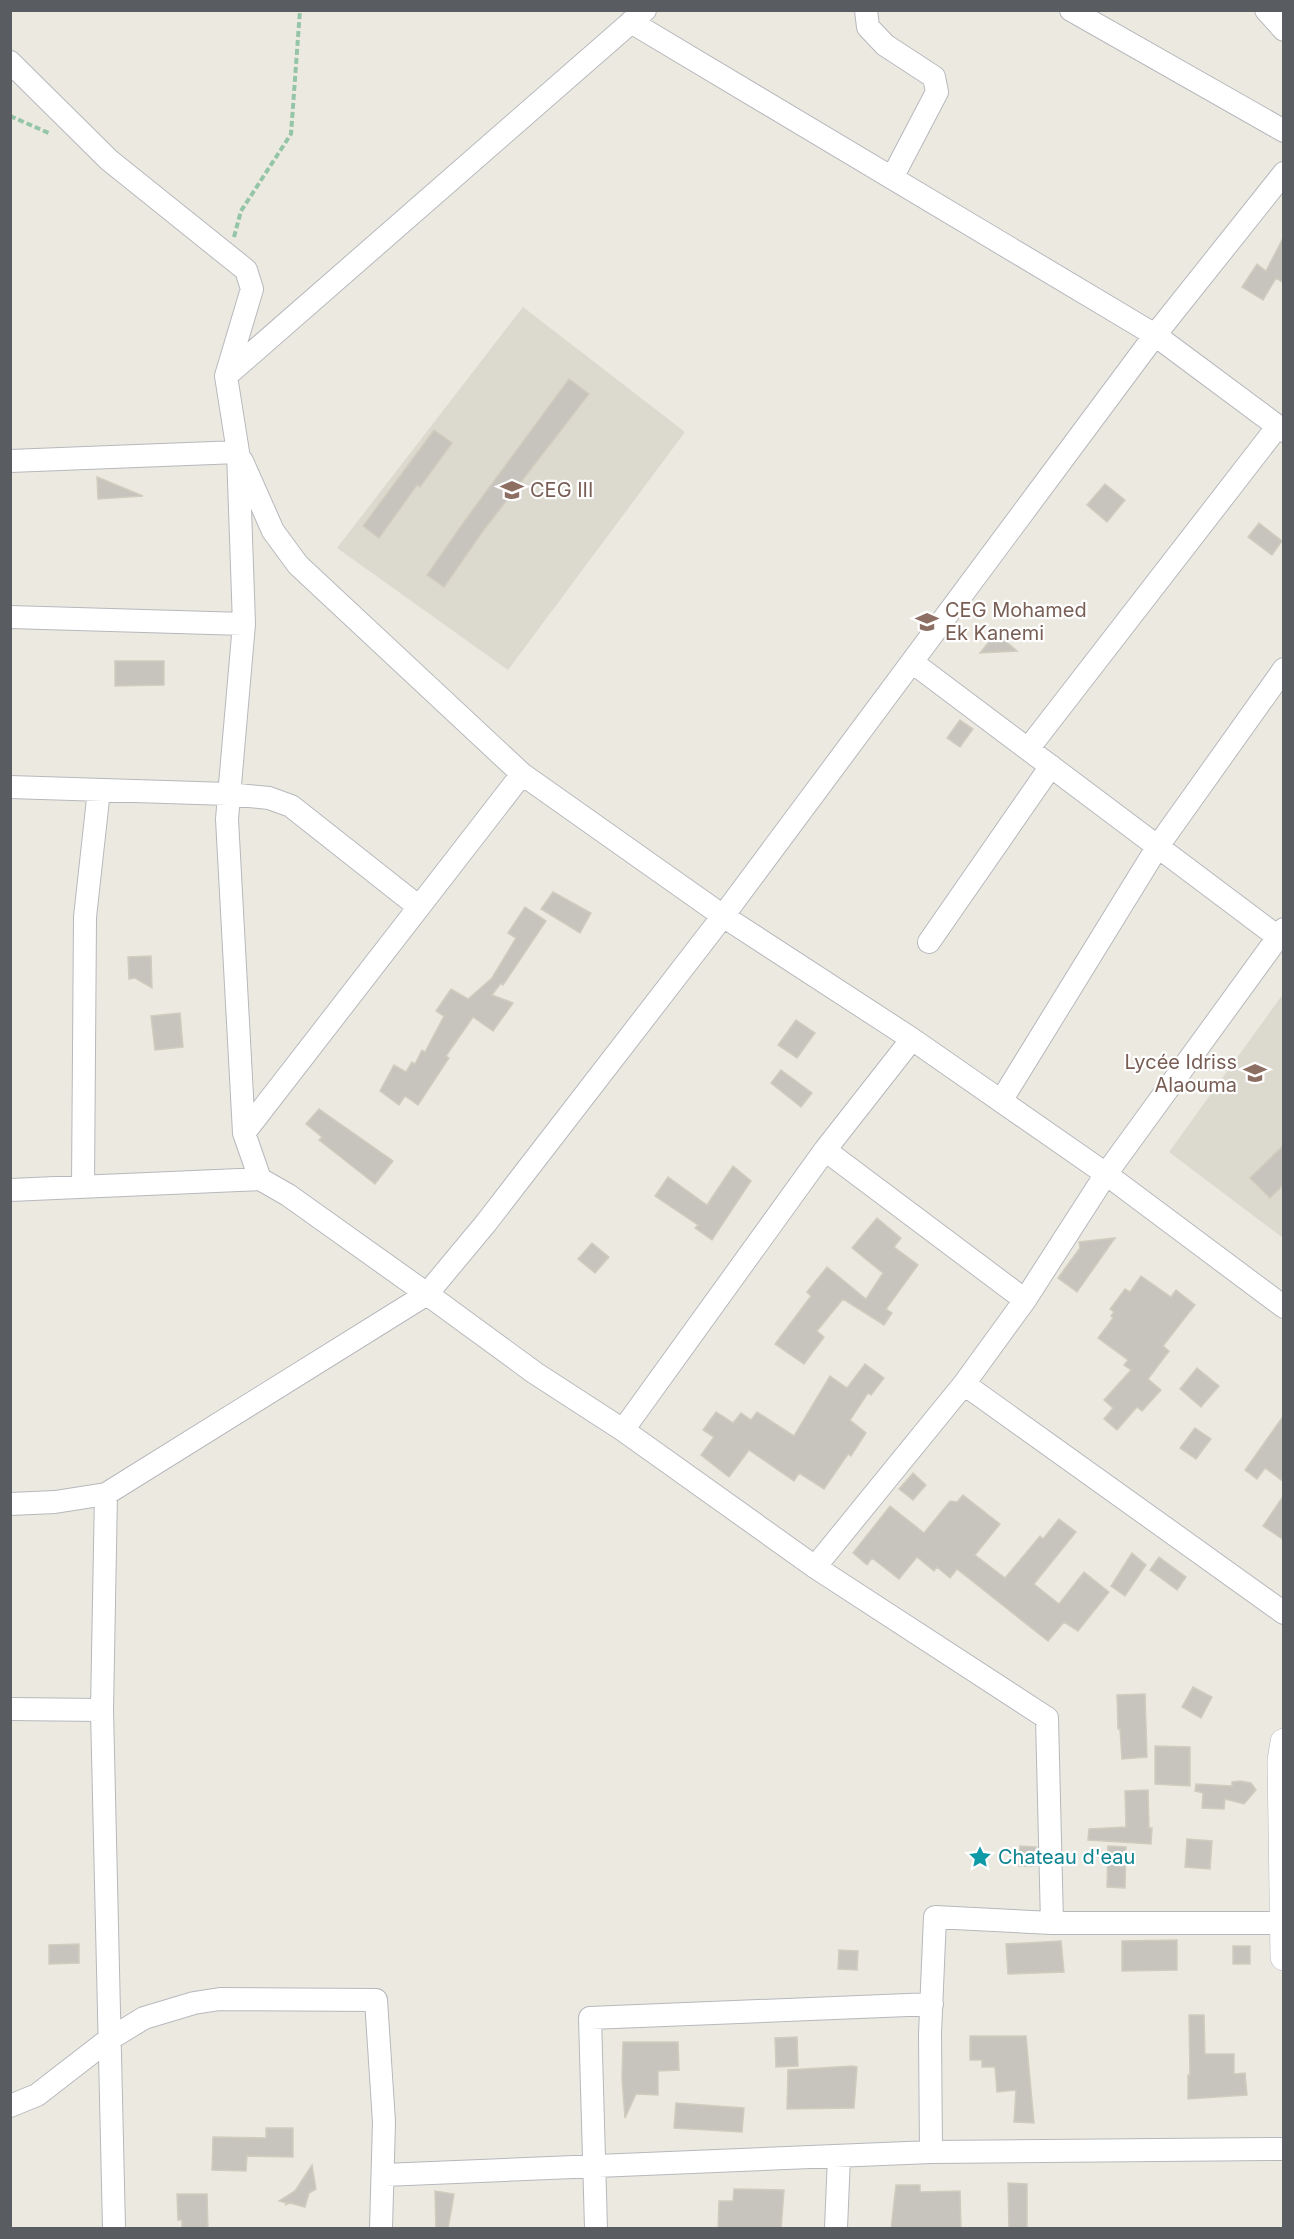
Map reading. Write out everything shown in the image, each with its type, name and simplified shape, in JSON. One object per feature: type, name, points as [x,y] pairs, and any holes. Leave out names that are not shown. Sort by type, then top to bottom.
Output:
[{"type":"street","points":[[866,10],[868,27],[885,45],[934,77],[937,92],[892,178]]},
{"type":"street","points":[[1071,10],[1284,131]]},
{"type":"street","points":[[1266,10],[1284,30]]},
{"type":"street","points":[[226,376],[638,16],[892,178],[1155,335],[1281,428],[1028,749]]},
{"type":"street","points":[[10,62],[109,160],[246,270],[252,289],[226,376],[238,452],[244,624],[227,819],[244,1133],[260,1179]]},
{"type":"street","points":[[10,1504],[56,1502],[106,1494],[427,1294],[486,1223],[723,916],[1155,335],[1284,173]]},
{"type":"street","points":[[10,461],[238,452]]},
{"type":"street","points":[[238,452],[273,531],[298,565],[522,774],[723,916],[912,1039],[1106,1174],[1284,1307]]},
{"type":"street","points":[[10,616],[244,624]]},
{"type":"street","points":[[816,1567],[964,1384],[1025,1300],[1106,1174],[1281,933],[1158,846],[912,662]]},
{"type":"street","points":[[1001,1101],[1158,846],[1284,669]]},
{"type":"street","points":[[929,942],[1051,766]]},
{"type":"street","points":[[244,1133],[522,774]]},
{"type":"street","points":[[10,787],[228,794],[269,798],[291,806],[419,907]]},
{"type":"street","points":[[83,1186],[85,917],[99,790]]},
{"type":"street","points":[[622,1430],[825,1150],[912,1039]]},
{"type":"street","points":[[825,1150],[1025,1300]]},
{"type":"street","points":[[10,1190],[260,1179],[288,1195],[535,1373],[622,1430],[816,1567],[1047,1718],[1052,1923]]},
{"type":"street","points":[[964,1384],[1284,1613]]},
{"type":"street","points":[[106,1494],[102,1710],[114,2229]]},
{"type":"street","points":[[10,1709],[102,1710]]},
{"type":"street","points":[[1284,1742],[1281,1761],[1284,1957]]},
{"type":"street","points":[[931,2152],[932,2004],[936,1917],[1052,1923],[1282,1923]]},
{"type":"street","points":[[10,2106],[37,2095],[108,2040],[144,2018],[194,2002],[220,1999],[376,2000],[384,2122],[381,2229]]},
{"type":"street","points":[[596,2229],[590,2018],[932,2004]]},
{"type":"street","points":[[384,2175],[931,2152],[1284,2149]]},
{"type":"street","points":[[836,2229],[839,2157]]},
{"type":"path","points":[[228,255],[241,212],[291,134],[300,10]]},
{"type":"shaded area","name":"CEG III","points":[[523,307],[685,432],[508,670],[337,548]]},
{"type":"shaded area","name":"Lycée Idriss Alaouma","points":[[1283,994],[1283,1238],[1169,1152]]},
{"type":"building","points":[[1284,236],[1284,283],[1276,278],[1263,300],[1242,287],[1257,264],[1266,271]]},
{"type":"building","points":[[569,379],[589,394],[483,531],[444,587],[427,575]]},
{"type":"building","points":[[434,430],[452,443],[420,487],[417,485],[379,538],[363,526]]},
{"type":"building","points":[[97,477],[143,496],[98,499]]},
{"type":"building","points":[[1105,484],[1125,500],[1107,522],[1087,505]]},
{"type":"building","points":[[1259,523],[1282,541],[1272,555],[1248,537]]},
{"type":"building","points":[[996,633],[1017,651],[980,653]]},
{"type":"building","points":[[115,661],[164,661],[164,685],[115,686]]},
{"type":"building","points":[[960,720],[973,729],[960,747],[947,738]]},
{"type":"building","points":[[553,892],[591,913],[580,933],[541,909]]},
{"type":"building","points":[[525,907],[546,921],[503,985],[501,983],[492,995],[513,1003],[493,1031],[473,1017],[446,1056],[449,1058],[418,1105],[405,1096],[399,1105],[380,1091],[394,1065],[406,1072],[412,1062],[415,1064],[422,1050],[425,1052],[444,1016],[436,1011],[451,989],[468,999],[492,978],[516,938],[508,933]]},
{"type":"building","points":[[151,956],[152,988],[135,978],[129,979],[128,957]]},
{"type":"building","points":[[180,1013],[183,1047],[155,1050],[151,1016]]},
{"type":"building","points":[[796,1020],[815,1033],[797,1058],[778,1045]]},
{"type":"building","points":[[781,1070],[812,1093],[801,1107],[771,1083]]},
{"type":"building","points":[[319,1109],[393,1161],[375,1184],[319,1140],[322,1137],[306,1124]]},
{"type":"building","points":[[1284,1145],[1284,1184],[1270,1198],[1250,1178]]},
{"type":"building","points":[[733,1166],[751,1181],[712,1240],[695,1228],[698,1225],[655,1196],[668,1177],[707,1205]]},
{"type":"building","points":[[877,1218],[901,1238],[894,1247],[918,1265],[886,1309],[892,1313],[884,1325],[843,1299],[817,1331],[824,1337],[804,1364],[775,1344],[811,1296],[807,1292],[827,1267],[866,1299],[883,1273],[852,1248]]},
{"type":"building","points":[[1115,1238],[1077,1292],[1058,1278],[1080,1248],[1079,1242]]},
{"type":"building","points":[[592,1243],[609,1257],[595,1273],[578,1259]]},
{"type":"building","points":[[1141,1276],[1171,1297],[1176,1290],[1195,1305],[1163,1346],[1169,1351],[1148,1379],[1161,1390],[1142,1411],[1137,1407],[1117,1430],[1104,1419],[1113,1408],[1104,1400],[1131,1370],[1124,1365],[1128,1360],[1098,1338],[1113,1318],[1111,1316],[1114,1312],[1110,1309],[1125,1289],[1130,1292]]},
{"type":"building","points":[[865,1364],[884,1378],[871,1395],[868,1393],[850,1420],[866,1433],[851,1456],[848,1454],[824,1489],[799,1473],[794,1481],[749,1450],[729,1477],[701,1455],[714,1437],[703,1430],[716,1412],[733,1423],[741,1413],[751,1420],[757,1412],[794,1436],[830,1376],[847,1388]]},
{"type":"building","points":[[1197,1368],[1219,1386],[1201,1407],[1180,1389]]},
{"type":"building","points":[[1284,1415],[1284,1482],[1265,1468],[1257,1479],[1245,1470]]},
{"type":"building","points":[[1195,1428],[1211,1439],[1196,1459],[1180,1448]]},
{"type":"building","points":[[913,1473],[926,1485],[913,1500],[899,1489]]},
{"type":"building","points":[[963,1495],[1000,1524],[975,1555],[1005,1578],[1040,1536],[1043,1539],[1059,1519],[1076,1532],[1034,1584],[1059,1604],[1084,1572],[1109,1592],[1078,1631],[1064,1622],[1048,1641],[957,1569],[950,1578],[937,1567],[934,1571],[917,1557],[899,1579],[872,1558],[867,1565],[853,1553],[890,1506],[924,1533],[950,1501],[957,1502]]},
{"type":"building","points":[[1284,1495],[1284,1540],[1263,1526]]},
{"type":"building","points":[[1132,1553],[1146,1565],[1125,1596],[1111,1586]]},
{"type":"building","points":[[1159,1557],[1186,1577],[1177,1590],[1150,1570]]},
{"type":"building","points":[[1193,1687],[1212,1697],[1201,1718],[1182,1707]]},
{"type":"building","points":[[1145,1694],[1147,1757],[1122,1759],[1117,1695]]},
{"type":"building","points":[[1155,1746],[1190,1747],[1190,1786],[1155,1784]]},
{"type":"building","points":[[1232,1782],[1251,1783],[1256,1790],[1244,1804],[1225,1799],[1224,1809],[1202,1808],[1203,1793],[1195,1791],[1196,1784],[1232,1786]]},
{"type":"building","points":[[1148,1790],[1149,1828],[1152,1828],[1151,1844],[1088,1840],[1089,1829],[1126,1827],[1125,1791]]},
{"type":"building","points":[[1187,1839],[1212,1841],[1210,1869],[1185,1867]]},
{"type":"building","points":[[1020,1846],[1036,1847],[1035,1866],[1019,1866]]},
{"type":"building","points":[[1108,1846],[1126,1847],[1125,1888],[1107,1887]]},
{"type":"building","points":[[1177,1940],[1177,1970],[1122,1971],[1122,1941]]},
{"type":"building","points":[[1061,1941],[1064,1972],[1008,1974],[1006,1944]]},
{"type":"building","points":[[79,1944],[79,1963],[49,1964],[49,1945]]},
{"type":"building","points":[[1233,1946],[1250,1946],[1250,1964],[1233,1964]]},
{"type":"building","points":[[839,1950],[858,1951],[857,1970],[838,1969]]},
{"type":"building","points":[[1189,2015],[1204,2015],[1205,2054],[1234,2054],[1234,2074],[1245,2073],[1247,2095],[1188,2099]]},
{"type":"building","points":[[970,2036],[1026,2036],[1034,2123],[1014,2122],[1016,2090],[997,2092],[995,2067],[982,2067],[982,2060],[970,2060]]},
{"type":"building","points":[[797,2037],[798,2066],[776,2067],[775,2038]]},
{"type":"building","points":[[623,2042],[678,2042],[679,2070],[658,2071],[658,2095],[636,2094],[625,2118],[622,2078]]},
{"type":"building","points":[[857,2067],[854,2108],[787,2109],[788,2070]]},
{"type":"building","points":[[676,2103],[744,2108],[742,2132],[674,2128]]},
{"type":"building","points":[[266,2128],[293,2128],[293,2157],[247,2156],[246,2171],[212,2170],[213,2137],[266,2138]]},
{"type":"building","points":[[312,2165],[316,2189],[309,2193],[305,2207],[290,2203],[285,2205],[287,2203],[279,2201],[295,2191]]},
{"type":"building","points":[[1008,2183],[1027,2184],[1027,2228],[1009,2229]]},
{"type":"building","points":[[896,2185],[920,2185],[920,2192],[960,2191],[961,2229],[891,2229]]},
{"type":"building","points":[[734,2189],[784,2190],[781,2229],[718,2229],[719,2201],[733,2201]]},
{"type":"building","points":[[435,2191],[454,2194],[448,2229],[436,2229]]},
{"type":"building","points":[[177,2194],[207,2194],[208,2229],[182,2229],[182,2220],[178,2220]]},
{"type":"place","name":"CEG III","points":[[512,490]]},
{"type":"place","name":"CEG Mohamed Ek Kanemi","points":[[927,622]]},
{"type":"place","name":"Lycée Idriss Alaouma","points":[[1255,1073]]},
{"type":"place","name":"Chateau d'eau","points":[[980,1857]]}]
